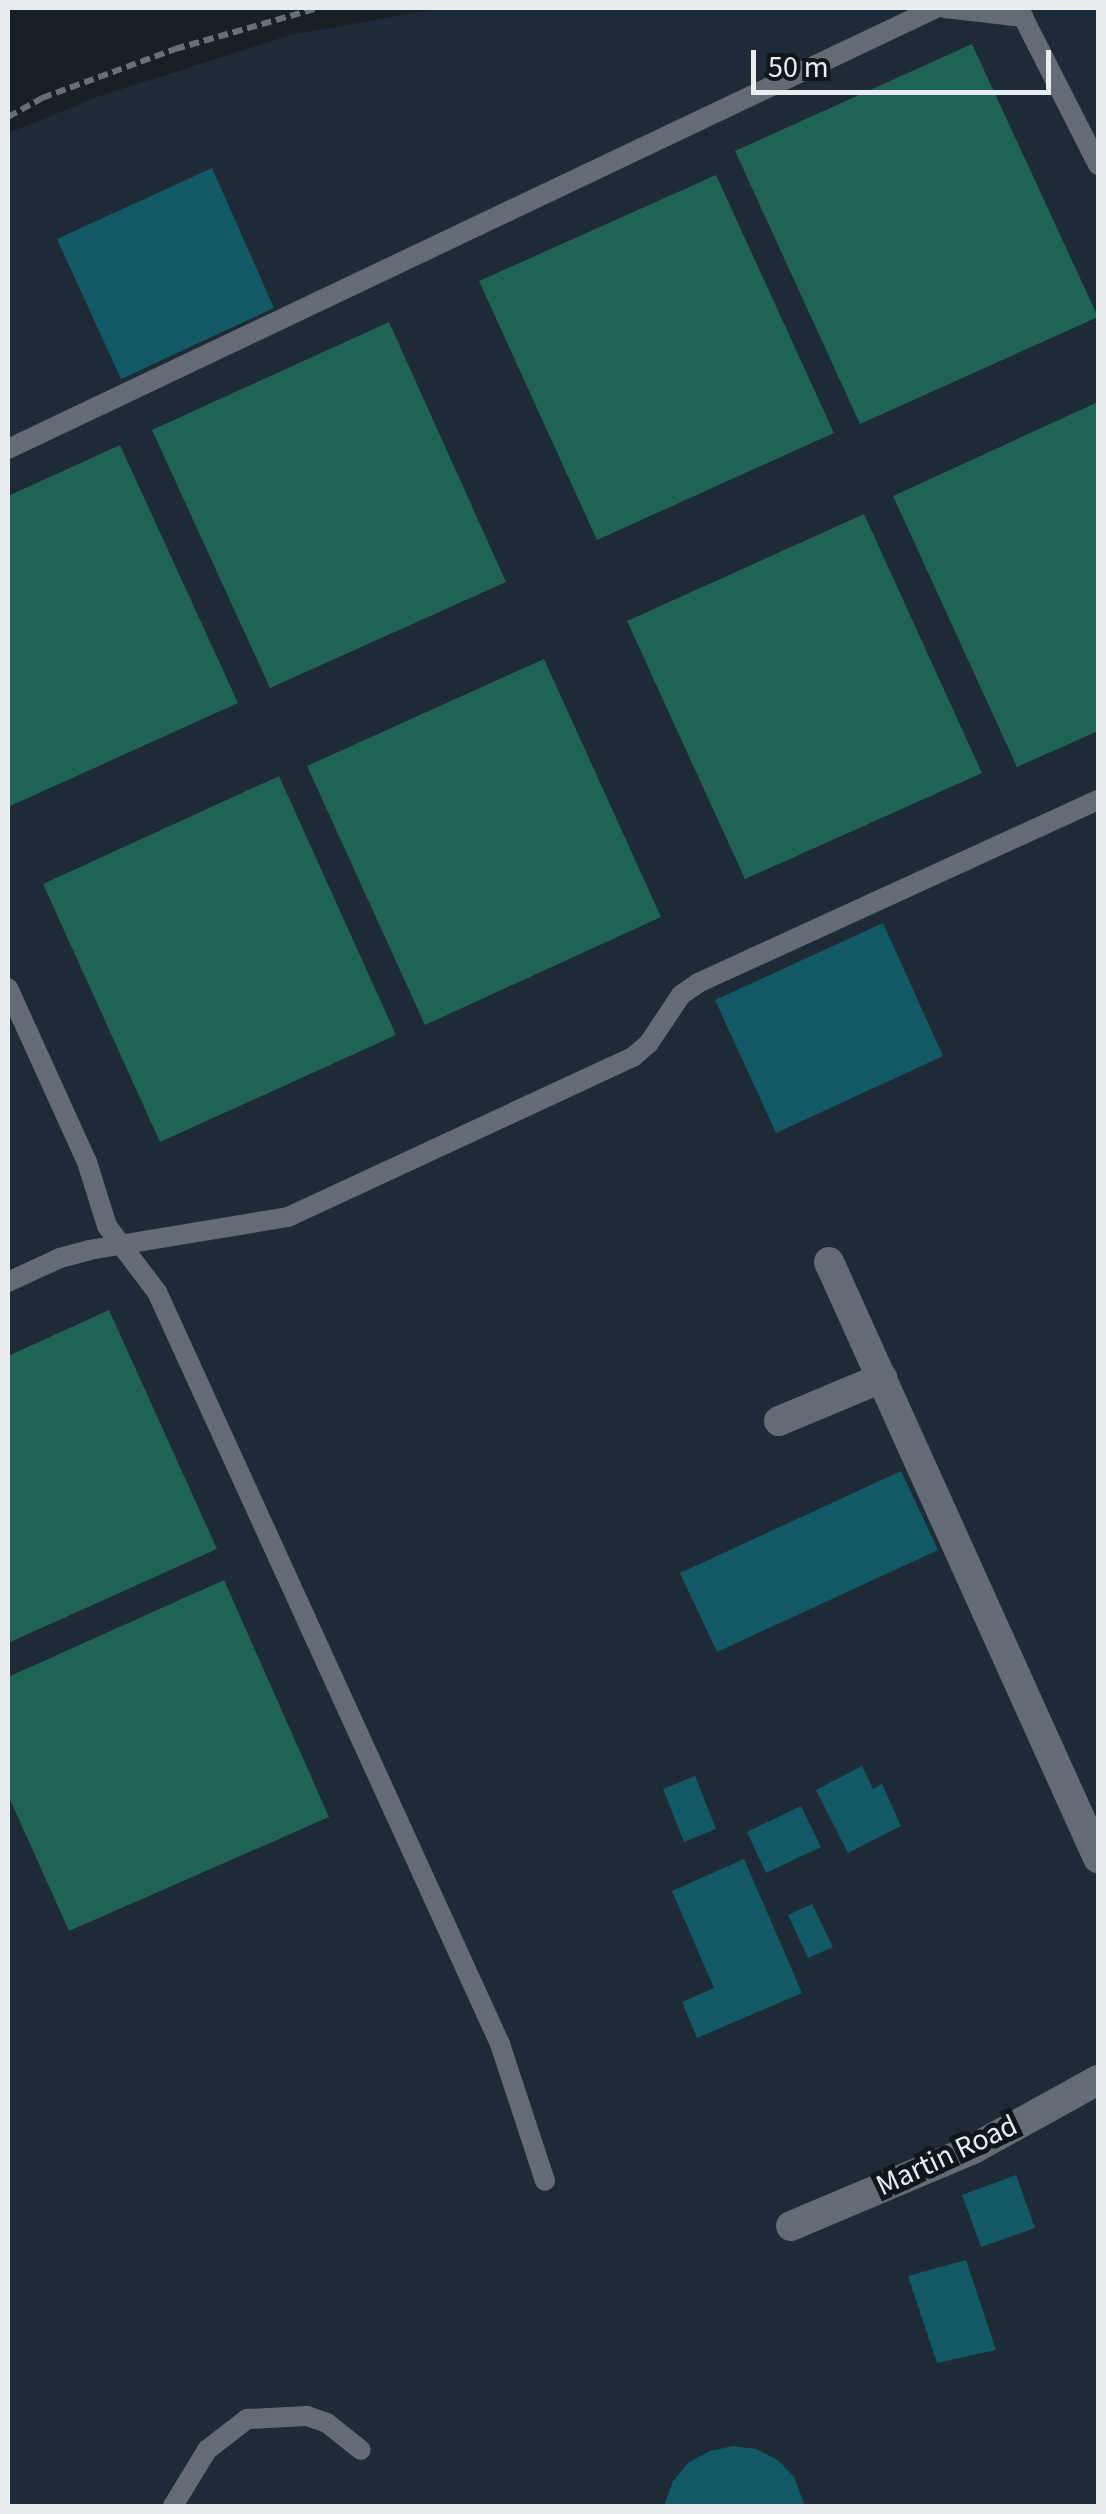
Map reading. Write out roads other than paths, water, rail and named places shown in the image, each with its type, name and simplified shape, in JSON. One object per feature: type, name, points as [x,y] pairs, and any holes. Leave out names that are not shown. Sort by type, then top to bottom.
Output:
[{"type":"street","points":[[829,1262],[1098,1858]]},
{"type":"street","points":[[779,1421],[882,1378]]},
{"type":"street","name":"Martin Road","points":[[791,2226],[973,2149],[1098,2080]]},
{"type":"lane","points":[[8,448],[936,8]]},
{"type":"lane","points":[[945,8],[1023,17],[1098,165]]},
{"type":"lane","points":[[8,1282],[60,1258],[288,1216],[633,1058],[649,1043],[682,995],[698,983],[1098,800]]},
{"type":"lane","points":[[8,988],[87,1162],[106,1226],[157,1292],[500,2044],[546,2180]]},
{"type":"lane","points":[[173,2506],[208,2450],[246,2418],[308,2416],[327,2423],[361,2450]]}]
